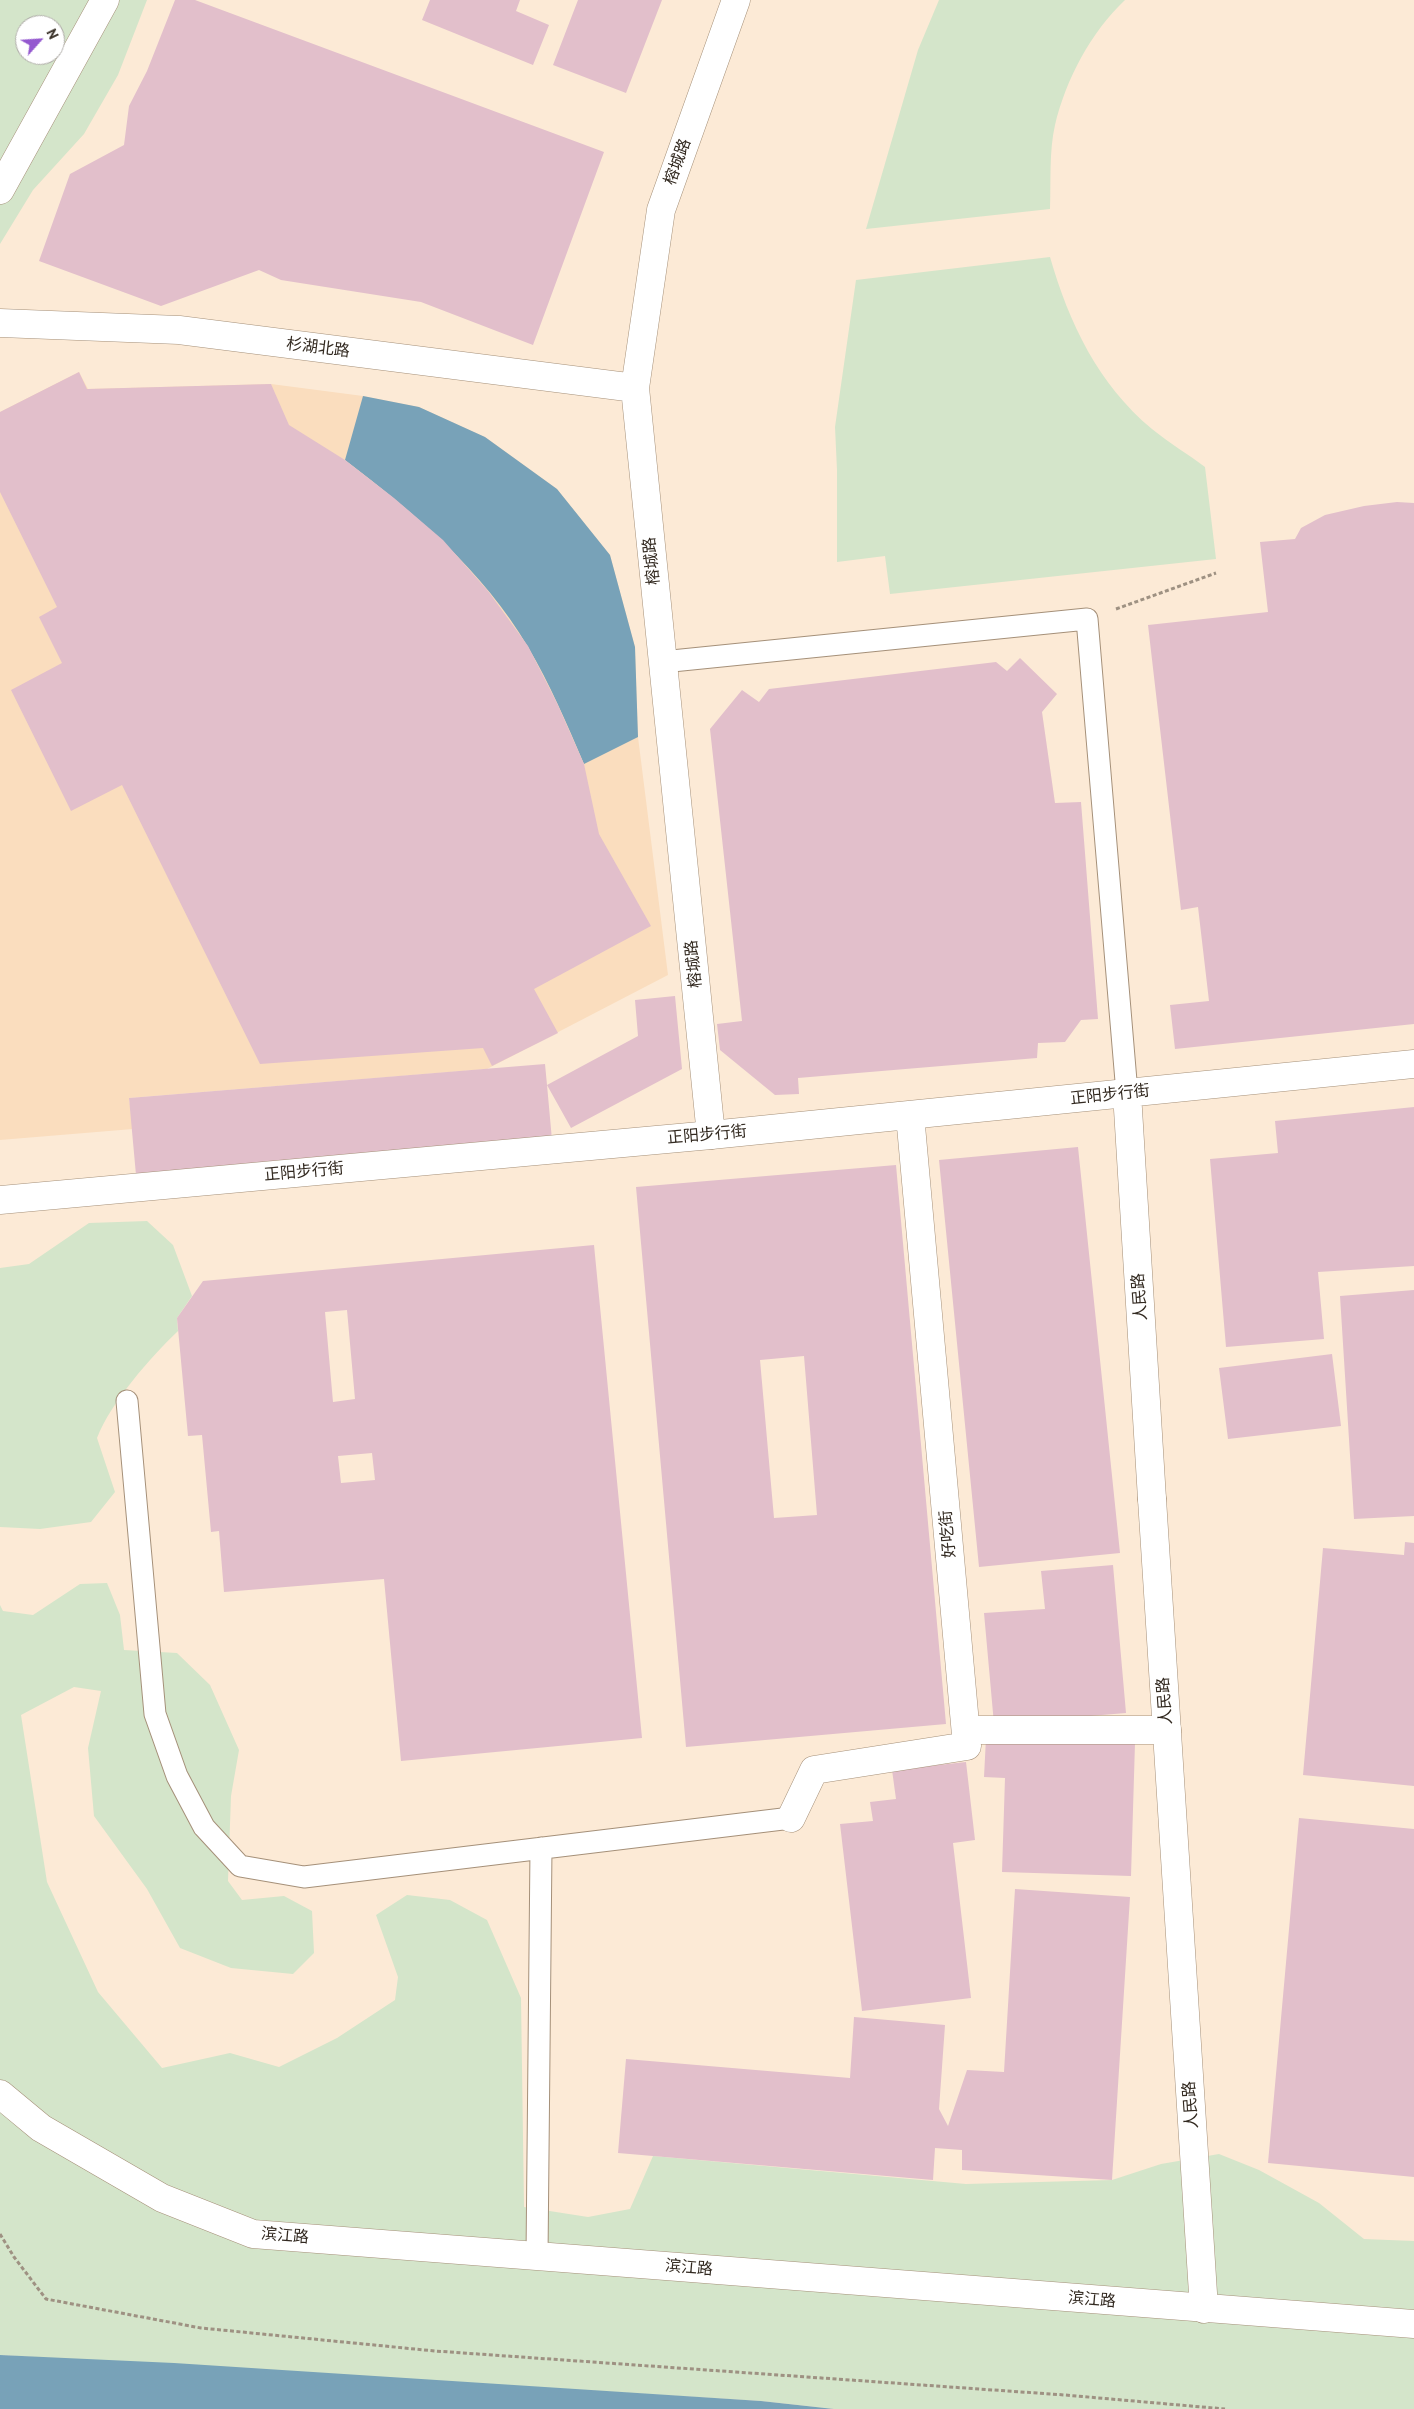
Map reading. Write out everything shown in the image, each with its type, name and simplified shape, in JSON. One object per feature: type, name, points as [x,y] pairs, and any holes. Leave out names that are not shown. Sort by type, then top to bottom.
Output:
[{"type":"street","points":[[0,190],[105,0]]},
{"type":"street","name":"榕城路","points":[[711,1135],[634,388],[661,210],[736,0]]},
{"type":"street","name":"杉湖北路","points":[[0,323],[179,330],[634,388]]},
{"type":"street","name":"正阳步行街","points":[[0,1200],[711,1135],[1414,1064]]},
{"type":"street","name":"人民路","points":[[1127,1093],[1204,2309]]},
{"type":"street","name":"好吃街","points":[[791,1818],[814,1770],[967,1746],[910,1115]]},
{"type":"street","points":[[966,1730],[1167,1730]]},
{"type":"street","name":"滨江路","points":[[0,2094],[41,2128],[162,2198],[253,2234],[1414,2324]]},
{"type":"lane","points":[[662,662],[1087,619],[1127,1093]]},
{"type":"lane","points":[[127,1401],[154,1714],[176,1776],[204,1827],[240,1866],[304,1877],[791,1818]]},
{"type":"lane","points":[[537,2256],[541,1848]]},
{"type":"path","points":[[1087,619],[1216,573]]},
{"type":"path","points":[[0,2234],[14,2257],[46,2299],[201,2328],[435,2351],[1065,2395],[1225,2409]]},
{"type":"shaded area","points":[[79,372],[88,389],[271,384],[363,396],[419,407],[485,437],[557,489],[610,555],[635,647],[638,737],[668,975],[487,1069],[129,1098],[133,1129],[0,1140],[0,412]]},
{"type":"green space","points":[[0,0],[147,0],[118,75],[84,134],[33,190],[0,244]]},
{"type":"green space","points":[[939,0],[1125,0],[1091,41],[1081,57],[1066,91],[1053,135],[1050,209],[866,229],[918,50]]},
{"type":"green space","points":[[1050,257],[1076,329],[1101,372],[1133,411],[1152,429],[1205,467],[1216,559],[890,594],[885,556],[837,562],[835,427],[856,280]]},
{"type":"green space","points":[[147,1221],[173,1245],[192,1296],[177,1318],[178,1331],[121,1395],[103,1424],[97,1438],[115,1492],[91,1522],[40,1529],[0,1527],[0,1268],[29,1264],[89,1223]]},
{"type":"green space","points":[[107,1583],[120,1615],[124,1650],[177,1653],[210,1685],[239,1750],[231,1796],[228,1881],[242,1900],[284,1896],[312,1911],[314,1953],[293,1974],[231,1968],[180,1948],[147,1889],[94,1816],[88,1748],[101,1691],[74,1687],[21,1715],[47,1882],[98,1992],[162,2068],[230,2053],[279,2067],[337,2038],[395,2000],[398,1977],[376,1915],[407,1895],[450,1900],[487,1920],[521,1998],[524,2207],[588,2217],[630,2209],[653,2156],[966,2184],[1112,2180],[1161,2164],[1219,2154],[1259,2170],[1319,2203],[1364,2239],[1414,2241],[1414,2409],[834,2409],[761,2401],[0,2355],[0,1605],[3,1611],[33,1615],[80,1584]]},
{"type":"water","points":[[363,396],[419,407],[485,437],[557,489],[610,555],[635,647],[638,737],[584,764],[544,675],[510,619],[490,593],[446,544],[345,460]]},
{"type":"water","points":[[0,2355],[174,2363],[761,2401],[834,2409],[0,2409]]},
{"type":"building","points":[[175,0],[195,0],[604,152],[533,345],[421,302],[281,280],[259,270],[161,306],[39,261],[70,174],[124,145],[129,106],[147,71]]},
{"type":"building","points":[[430,0],[520,0],[516,11],[549,25],[533,65],[422,20]]},
{"type":"building","points":[[578,0],[662,0],[626,93],[553,65]]},
{"type":"building","points":[[79,372],[87,389],[271,384],[289,425],[345,460],[394,498],[443,540],[488,591],[528,646],[557,703],[584,764],[599,834],[651,926],[534,989],[558,1033],[492,1066],[483,1048],[260,1064],[122,785],[71,811],[11,690],[62,663],[39,617],[57,607],[0,492],[0,412]]},
{"type":"building","points":[[1397,502],[1414,503],[1414,1024],[1175,1049],[1170,1005],[1209,1001],[1198,907],[1181,910],[1148,625],[1268,612],[1260,542],[1295,539],[1301,528],[1325,515],[1364,506]]},
{"type":"building","points":[[1020,658],[1057,694],[1042,712],[1055,803],[1081,802],[1098,1019],[1081,1020],[1065,1042],[1038,1043],[1037,1058],[798,1078],[799,1094],[775,1095],[720,1050],[717,1024],[742,1021],[710,729],[742,690],[759,702],[769,689],[996,662],[1007,671]]},
{"type":"building","points":[[675,996],[682,1069],[571,1128],[547,1085],[638,1036],[635,1000]]},
{"type":"building","points":[[545,1064],[552,1140],[136,1175],[129,1098]]},
{"type":"building","points":[[1414,1107],[1414,1266],[1318,1272],[1324,1339],[1226,1347],[1210,1159],[1278,1153],[1275,1121]]},
{"type":"building","points":[[1078,1147],[1120,1553],[979,1567],[939,1160]]},
{"type":"building","points":[[896,1165],[946,1724],[686,1747],[636,1187]],"holes":[[[804,1356],[817,1515],[774,1518],[760,1360]]]},
{"type":"building","points":[[594,1245],[642,1738],[401,1761],[384,1579],[224,1592],[219,1531],[211,1532],[202,1435],[188,1436],[177,1318],[203,1281]],"holes":[[[347,1310],[355,1399],[333,1402],[325,1312]],[[372,1453],[375,1480],[341,1483],[338,1456]]]},
{"type":"building","points":[[1414,1290],[1414,1516],[1354,1519],[1340,1296]]},
{"type":"building","points":[[1332,1354],[1341,1426],[1228,1439],[1219,1368]]},
{"type":"building","points":[[1405,1542],[1414,1543],[1414,1786],[1303,1775],[1323,1548],[1404,1555]]},
{"type":"building","points":[[1113,1565],[1126,1713],[994,1724],[984,1613],[1045,1609],[1041,1571]]},
{"type":"building","points":[[986,1738],[1135,1743],[1131,1876],[1002,1872],[1005,1778],[984,1777]]},
{"type":"building","points":[[966,1762],[975,1840],[953,1843],[971,1998],[862,2011],[840,1824],[873,1821],[870,1802],[896,1799],[892,1770]]},
{"type":"building","points":[[1299,1818],[1414,1829],[1414,2177],[1268,2163]]},
{"type":"building","points":[[1015,1889],[1130,1897],[1112,2180],[962,2170],[962,2150],[935,2148],[933,2180],[618,2153],[626,2059],[850,2078],[854,2017],[945,2025],[939,2109],[948,2126],[967,2070],[1004,2072]]}]
